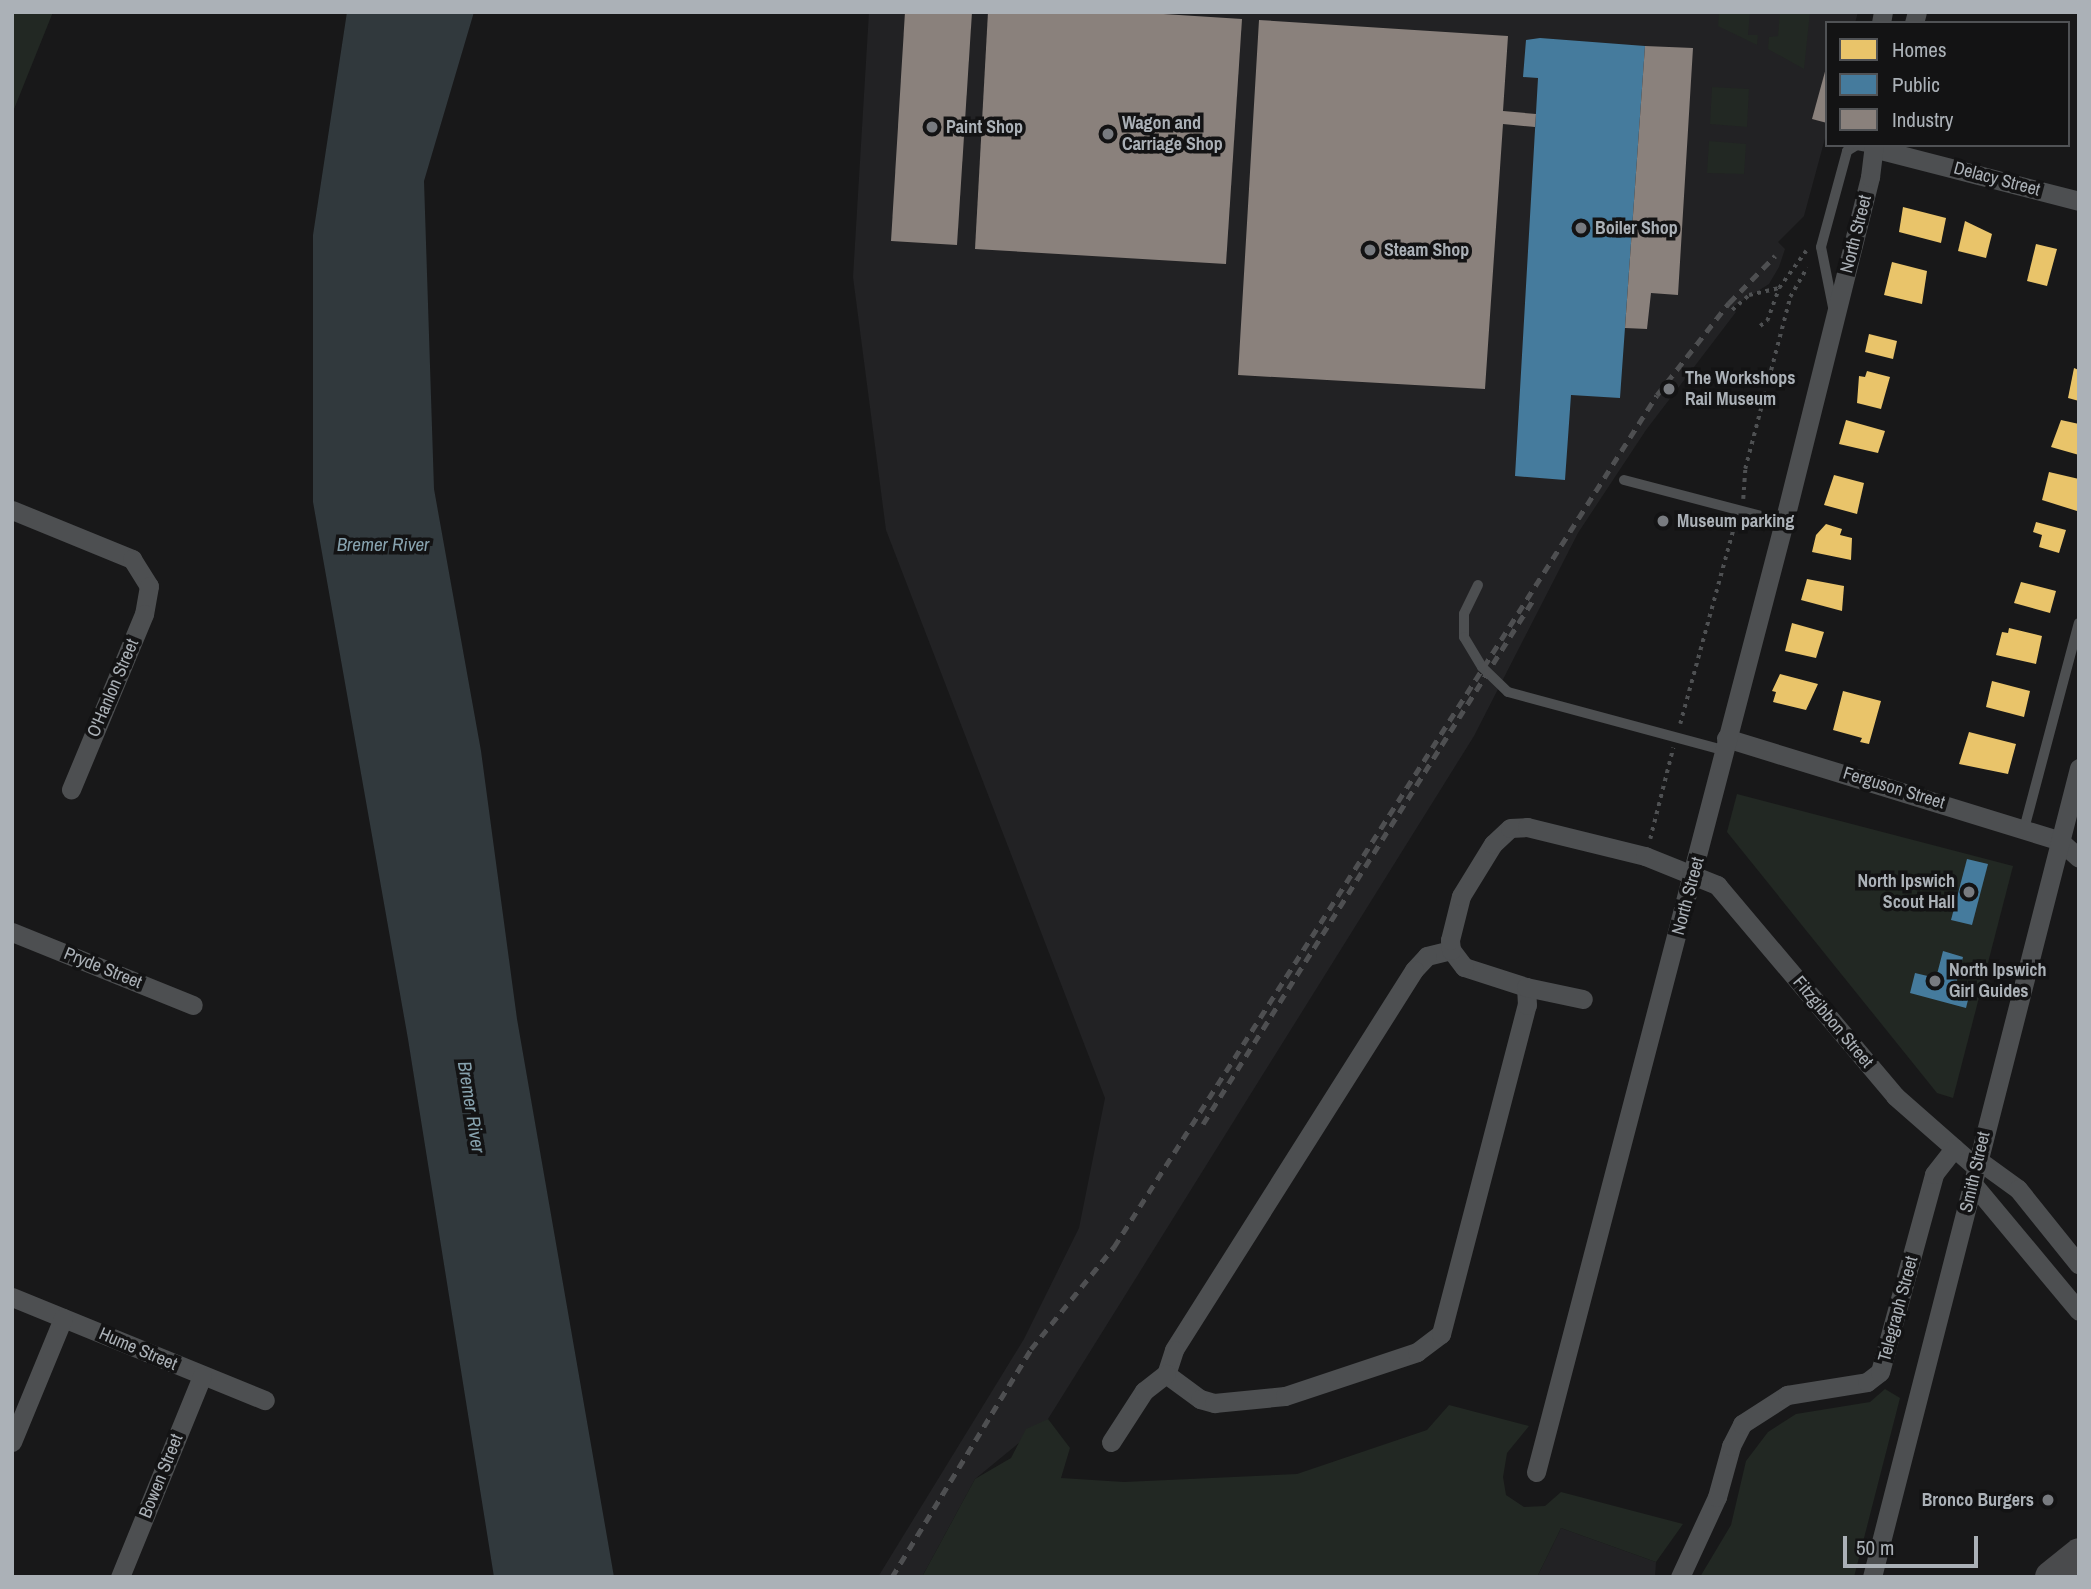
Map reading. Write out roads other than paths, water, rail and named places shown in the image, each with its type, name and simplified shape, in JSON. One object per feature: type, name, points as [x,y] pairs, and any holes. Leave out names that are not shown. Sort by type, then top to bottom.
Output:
[{"type":"main road","points":[[2051,1577],[2079,1554]]},
{"type":"street","name":"North Street","points":[[1536,1472],[1784,522],[1835,318],[1874,147]]},
{"type":"street","name":"Delacy Street","points":[[1878,147],[2079,201]]},
{"type":"street","name":"O'Hanlon Street","points":[[12,510],[132,559],[149,586],[144,614],[71,789]]},
{"type":"street","name":"Ferguson Street","points":[[1725,744],[2060,841],[2079,858]]},
{"type":"street","name":"Smith Street","points":[[1872,1577],[2079,768]]},
{"type":"street","name":"Fitzgibbon Street","points":[[1451,950],[1461,896],[1493,844],[1510,828],[1527,827],[1645,856],[1694,873],[1726,894],[1895,1096],[1976,1171],[2079,1311]]},
{"type":"street","points":[[2060,841],[2079,830]]},
{"type":"street","name":"Pryde Street","points":[[12,932],[193,1005]]},
{"type":"street","points":[[1111,1442],[1144,1391],[1166,1374],[1174,1350],[1414,970],[1427,957],[1451,950],[1464,967],[1526,987],[1583,999]]},
{"type":"street","points":[[1166,1374],[1214,1403],[1269,1400],[1417,1352],[1435,1342],[1444,1326],[1521,1038],[1526,987]]},
{"type":"street","name":"Telegraph Street","points":[[1680,1577],[1717,1497],[1731,1446],[1742,1424],[1787,1395],[1867,1382],[1880,1372],[1934,1174],[1954,1148]]},
{"type":"street","name":"Fitzgibbon Street","points":[[1976,1171],[2018,1189],[2079,1265]]},
{"type":"street","name":"Hume Street","points":[[12,1297],[264,1400]]},
{"type":"street","points":[[12,1442],[63,1318]]},
{"type":"street","name":"Bowen Street","points":[[120,1577],[202,1376]]},
{"type":"lane","name":"North Street","points":[[1835,318],[1821,247],[1847,151],[1854,147]]},
{"type":"lane","points":[[1624,480],[1784,522]]},
{"type":"lane","points":[[1478,585],[1462,621],[1464,637],[1477,659],[1502,687],[1520,698],[1725,744]]},
{"type":"lane","points":[[2024,830],[2079,622]]},
{"type":"water","name":"Bremer River","points":[[347,12],[474,12],[424,181],[434,489],[481,751],[517,1019],[614,1577],[494,1577],[408,1039],[313,502],[313,235]]},
{"type":"railway","points":[[892,1577],[1031,1349],[1114,1247],[1657,395],[1729,303],[1775,256]]},
{"type":"railway","points":[[1203,1124],[1535,597]]},
{"type":"place","name":"Paint Shop","points":[[932,127]]},
{"type":"place","name":"Wagon and Carriage Shop","points":[[1108,134]]},
{"type":"place","name":"Boiler Shop","points":[[1581,228]]},
{"type":"place","name":"Steam Shop","points":[[1370,250]]},
{"type":"place","name":"The Workshops Rail Museum","points":[[1669,389]]},
{"type":"place","name":"Museum parking","points":[[1663,521]]},
{"type":"place","name":"North Ipswich Scout Hall","points":[[1969,892]]},
{"type":"place","name":"North Ipswich Girl Guides","points":[[1935,981]]},
{"type":"place","name":"Bronco Burgers","points":[[2048,1500]]}]
